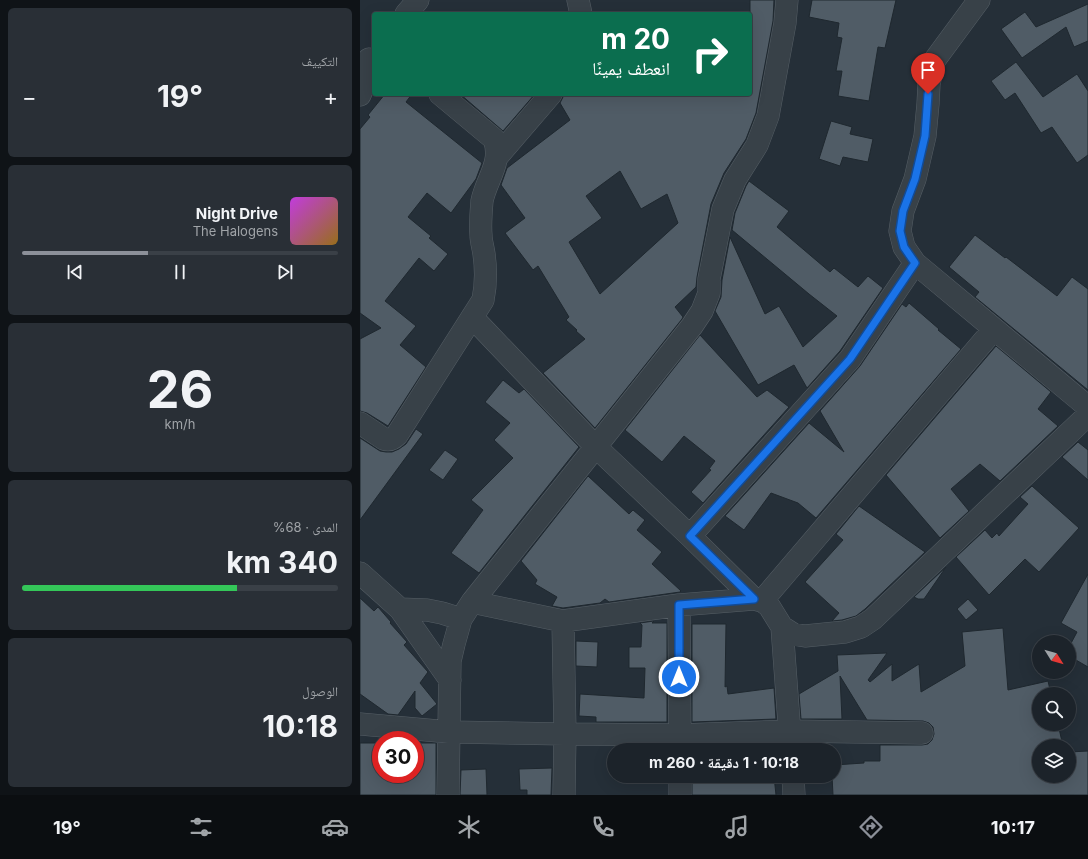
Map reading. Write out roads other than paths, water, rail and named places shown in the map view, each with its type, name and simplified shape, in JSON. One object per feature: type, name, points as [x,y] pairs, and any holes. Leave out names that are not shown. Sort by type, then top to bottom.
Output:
[{"type":"street","points":[[408,12],[418,0]]},
{"type":"street","points":[[578,0],[581,12]]},
{"type":"street","points":[[448,795],[450,661],[454,644],[467,611],[692,326],[702,311],[709,293],[710,279],[724,209],[735,180],[757,145],[768,116],[785,23],[787,0]]},
{"type":"street","points":[[979,0],[934,61],[929,84],[925,136],[915,179],[903,211],[900,231],[904,247],[915,263],[1088,407]]},
{"type":"street","points":[[360,95],[364,84],[368,59]]},
{"type":"street","points":[[360,423],[384,439],[391,440],[397,435],[483,300],[485,289],[484,255],[480,220],[482,199],[497,157],[497,147],[494,139],[442,96]]},
{"type":"street","points":[[497,157],[549,96]]},
{"type":"street","points":[[690,536],[850,359],[915,263]]},
{"type":"street","points":[[472,317],[596,447],[758,600],[769,606],[782,627],[793,634],[805,636],[845,632],[861,627],[873,619],[1088,415]]},
{"type":"street","points":[[400,609],[427,610],[442,613],[467,611],[563,621],[679,605],[758,600],[994,329]]},
{"type":"street","points":[[360,572],[400,609],[450,680]]},
{"type":"street","points":[[679,605],[680,743]]},
{"type":"street","points":[[563,621],[565,734],[564,795]]},
{"type":"street","points":[[782,627],[791,740]]},
{"type":"street","points":[[360,724],[449,732],[565,734],[680,743],[791,740],[922,733]]},
{"type":"street","points":[[680,783],[680,795]]},
{"type":"street","points":[[793,783],[794,795]]}]
